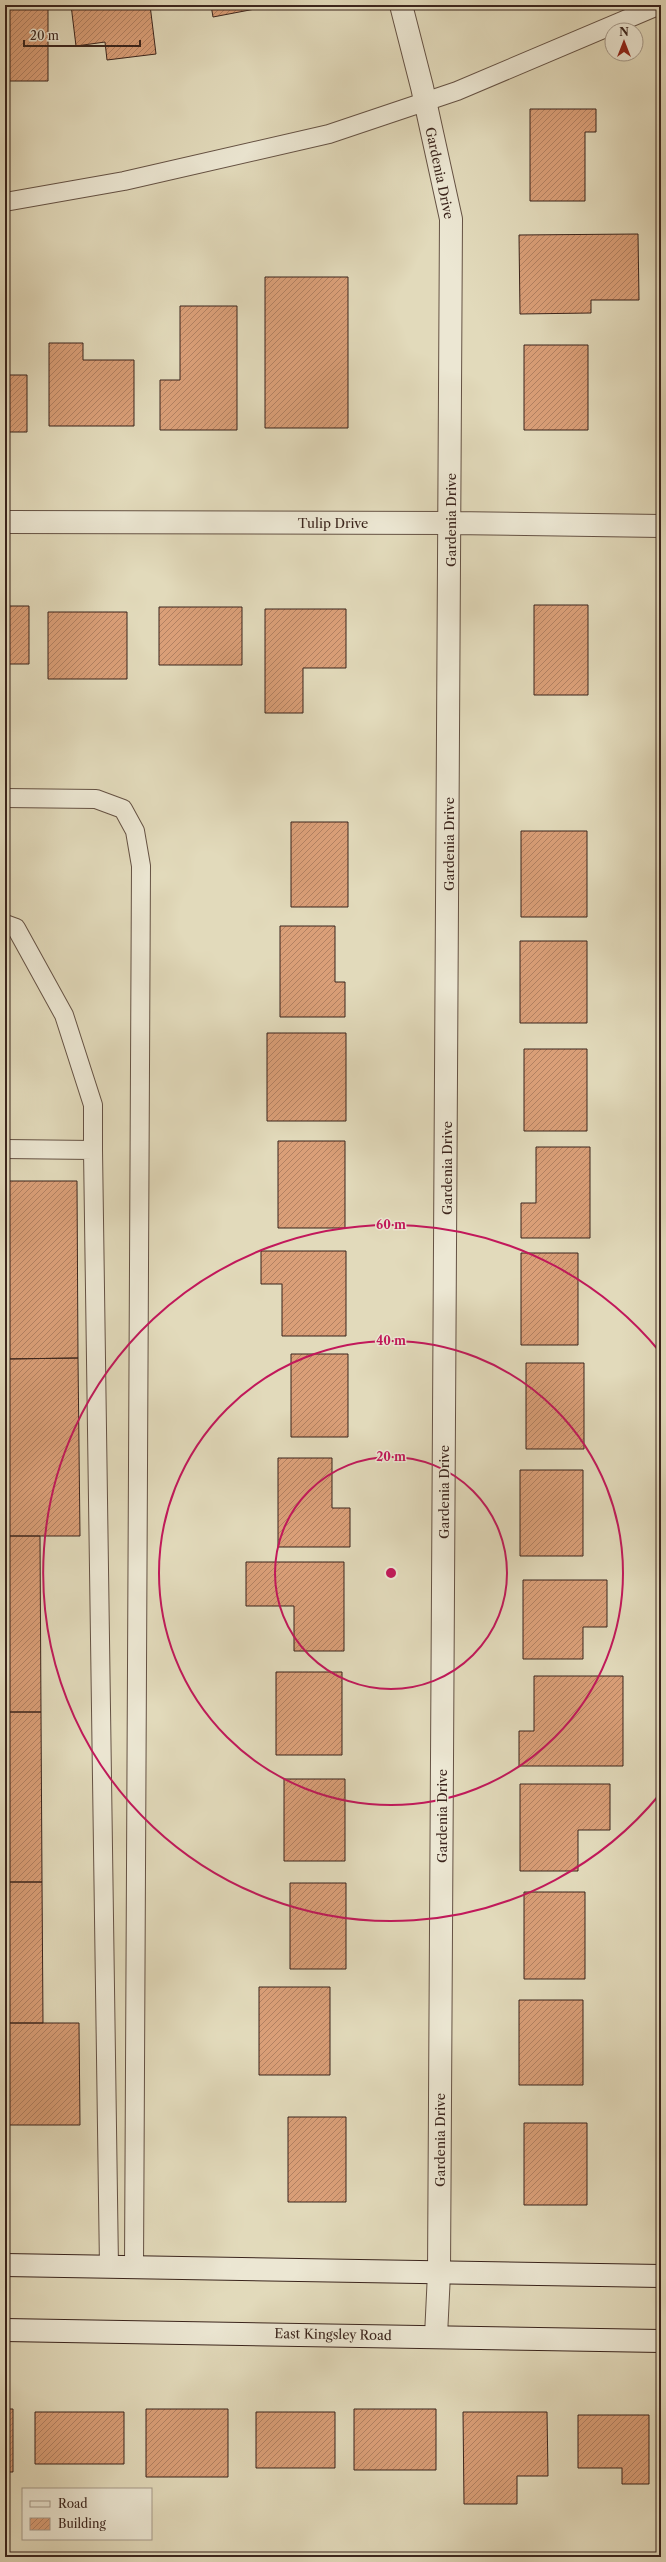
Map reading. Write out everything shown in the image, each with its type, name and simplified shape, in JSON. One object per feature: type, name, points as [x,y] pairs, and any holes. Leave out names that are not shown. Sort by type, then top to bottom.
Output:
[{"type":"street","name":"Gardenia Drive","points":[[401,5],[425,102],[451,219],[451,523],[439,2273],[436,2336]]},
{"type":"street","name":"Tulip Drive","points":[[5,522],[451,523],[661,526]]},
{"type":"street","points":[[5,2265],[661,2276]]},
{"type":"street","name":"East Kingsley Road","points":[[5,2330],[436,2336],[661,2341]]},
{"type":"lane","points":[[5,202],[124,181],[328,134],[457,91],[660,5]]},
{"type":"lane","points":[[5,798],[96,799],[123,809],[135,831],[141,866],[134,2268]]},
{"type":"lane","points":[[5,924],[16,928],[64,1015],[93,1105],[109,2267]]},
{"type":"lane","points":[[5,1149],[93,1150]]},
{"type":"building","points":[[71,5],[150,5],[156,54],[107,60],[105,42],[76,46]]},
{"type":"building","points":[[211,5],[276,5],[213,17]]},
{"type":"building","points":[[5,9],[48,9],[48,81],[5,81]]},
{"type":"building","points":[[530,109],[596,109],[596,132],[585,132],[585,201],[530,201]]},
{"type":"building","points":[[638,234],[639,300],[591,300],[591,313],[520,314],[519,235]]},
{"type":"building","points":[[265,277],[348,277],[348,428],[265,428]]},
{"type":"building","points":[[180,306],[237,306],[237,430],[160,430],[160,380],[180,380]]},
{"type":"building","points":[[49,343],[83,343],[83,360],[134,360],[134,426],[49,426]]},
{"type":"building","points":[[524,345],[588,345],[588,430],[524,430]]},
{"type":"building","points":[[5,375],[27,375],[27,432],[5,432]]},
{"type":"building","points":[[534,605],[588,605],[588,695],[534,695]]},
{"type":"building","points":[[5,606],[29,606],[29,664],[5,664]]},
{"type":"building","points":[[159,607],[242,607],[242,665],[159,665]]},
{"type":"building","points":[[265,609],[346,609],[346,668],[303,668],[303,713],[265,713]]},
{"type":"building","points":[[48,612],[127,612],[127,679],[48,679]]},
{"type":"building","points":[[291,822],[348,822],[348,907],[291,907]]},
{"type":"building","points":[[521,831],[587,831],[587,917],[521,917]]},
{"type":"building","points":[[280,926],[335,926],[335,982],[345,982],[345,1017],[280,1017]]},
{"type":"building","points":[[520,941],[587,941],[587,1023],[520,1023]]},
{"type":"building","points":[[267,1033],[346,1033],[346,1121],[267,1121]]},
{"type":"building","points":[[524,1049],[587,1049],[587,1131],[524,1131]]},
{"type":"building","points":[[278,1141],[345,1141],[345,1228],[278,1228]]},
{"type":"building","points":[[536,1147],[590,1147],[590,1238],[521,1238],[521,1203],[536,1203]]},
{"type":"building","points":[[5,1181],[77,1181],[78,1358],[5,1359]]},
{"type":"building","points":[[261,1251],[346,1251],[346,1336],[282,1336],[282,1284],[261,1284]]},
{"type":"building","points":[[521,1253],[578,1253],[578,1345],[521,1345]]},
{"type":"building","points":[[291,1354],[348,1354],[348,1437],[291,1437]]},
{"type":"building","points":[[78,1358],[80,1536],[5,1536],[5,1359]]},
{"type":"building","points":[[526,1363],[584,1363],[584,1449],[526,1449]]},
{"type":"building","points":[[278,1458],[332,1458],[332,1508],[350,1508],[350,1547],[278,1547]]},
{"type":"building","points":[[520,1470],[583,1470],[583,1556],[520,1556]]},
{"type":"building","points":[[5,1536],[40,1536],[41,1712],[5,1712]]},
{"type":"building","points":[[246,1562],[344,1562],[344,1651],[294,1651],[294,1606],[246,1606]]},
{"type":"building","points":[[523,1580],[607,1580],[607,1627],[583,1627],[583,1659],[523,1659]]},
{"type":"building","points":[[276,1672],[342,1672],[342,1755],[276,1755]]},
{"type":"building","points":[[534,1676],[623,1676],[623,1766],[519,1766],[519,1731],[534,1731]]},
{"type":"building","points":[[5,1712],[41,1712],[42,1882],[5,1882]]},
{"type":"building","points":[[284,1779],[345,1779],[345,1861],[284,1861]]},
{"type":"building","points":[[520,1784],[610,1784],[610,1830],[578,1830],[578,1871],[520,1871]]},
{"type":"building","points":[[5,1882],[42,1882],[43,2023],[5,2023]]},
{"type":"building","points":[[290,1883],[346,1883],[346,1969],[290,1969]]},
{"type":"building","points":[[524,1892],[585,1892],[585,1979],[524,1979]]},
{"type":"building","points":[[259,1987],[330,1987],[330,2075],[259,2075]]},
{"type":"building","points":[[519,2000],[583,2000],[583,2085],[519,2085]]},
{"type":"building","points":[[5,2023],[79,2023],[80,2125],[5,2125]]},
{"type":"building","points":[[288,2117],[346,2117],[346,2202],[288,2202]]},
{"type":"building","points":[[524,2123],[587,2123],[587,2205],[524,2205]]},
{"type":"building","points":[[5,2409],[13,2409],[13,2472],[5,2472]]},
{"type":"building","points":[[146,2409],[228,2409],[228,2477],[146,2477]]},
{"type":"building","points":[[354,2409],[436,2409],[436,2470],[354,2470]]},
{"type":"building","points":[[35,2412],[124,2412],[124,2464],[35,2464]]},
{"type":"building","points":[[256,2412],[335,2412],[335,2468],[256,2468]]},
{"type":"building","points":[[463,2412],[547,2412],[548,2476],[517,2476],[517,2504],[464,2504]]},
{"type":"building","points":[[578,2415],[649,2415],[649,2484],[622,2484],[622,2468],[578,2468]]}]
